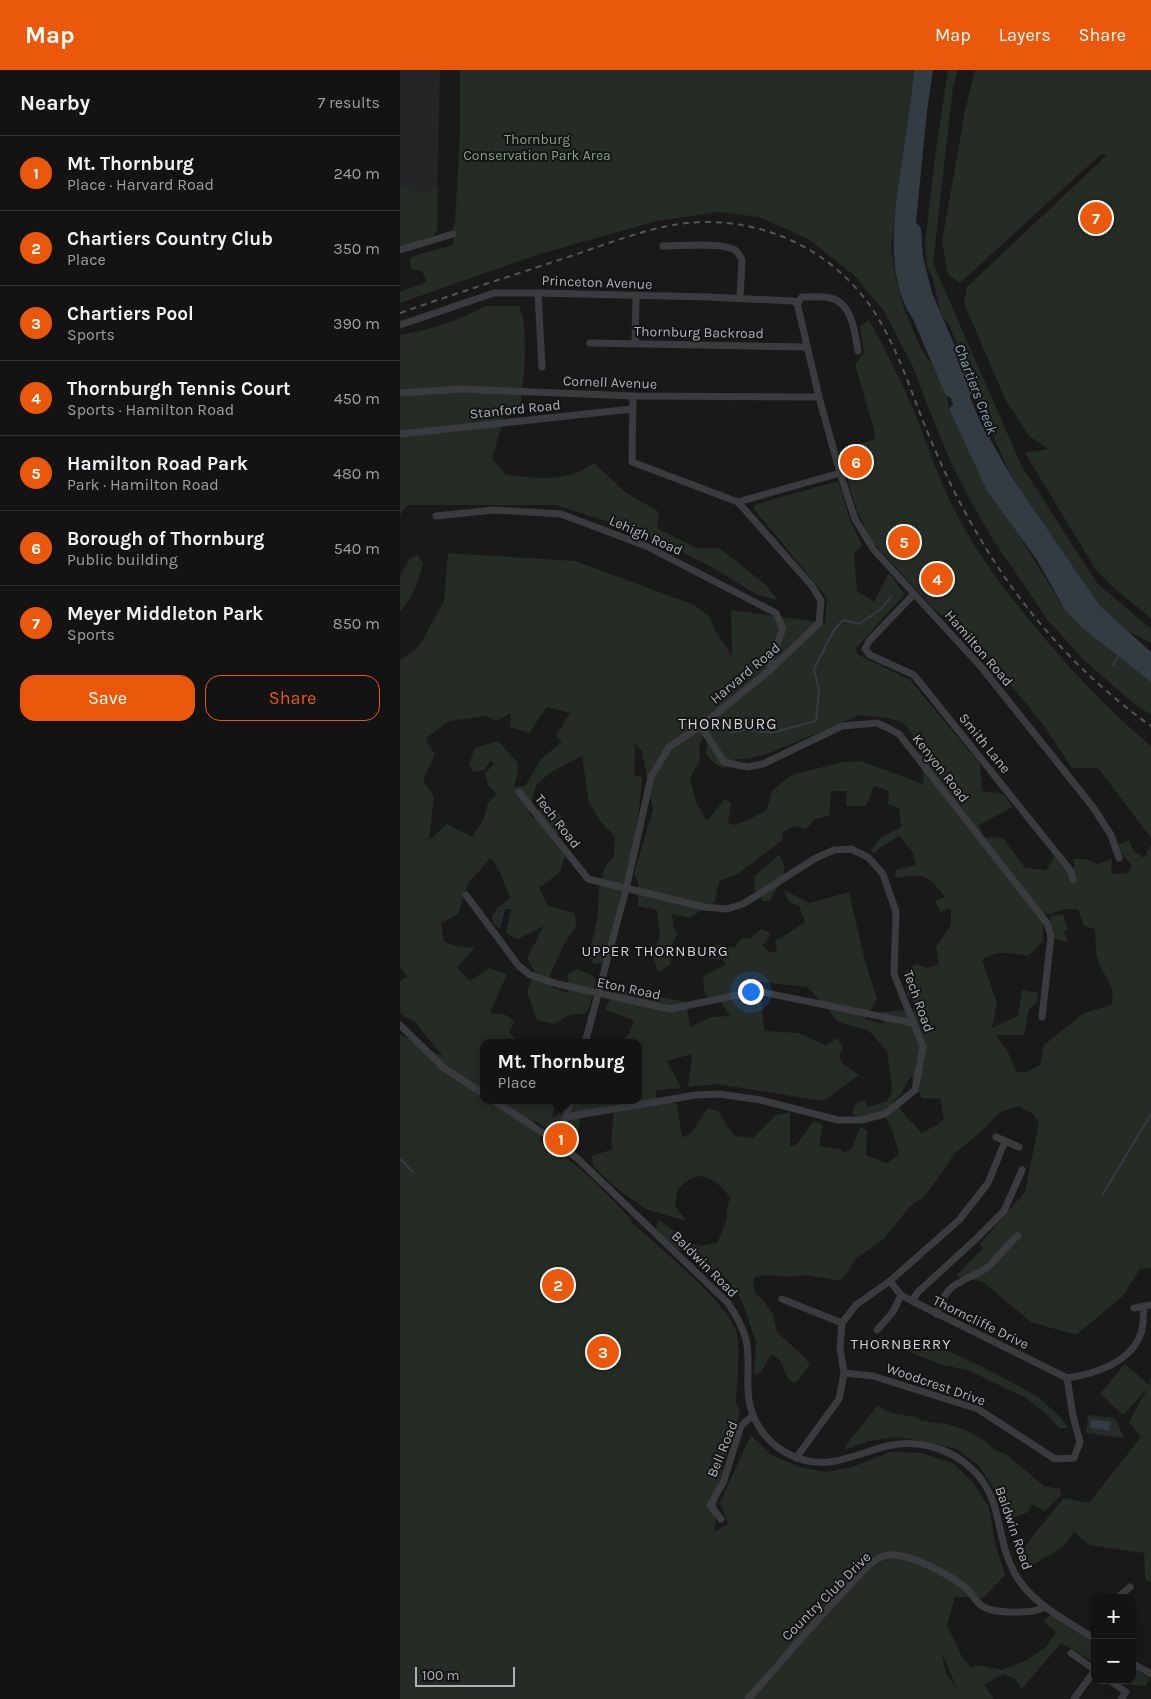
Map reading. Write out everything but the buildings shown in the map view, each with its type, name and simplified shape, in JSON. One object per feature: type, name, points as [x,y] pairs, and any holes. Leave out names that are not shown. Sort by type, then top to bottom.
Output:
[{"type":"street","points":[[400,250],[453,234]]},
{"type":"street","points":[[663,246],[714,246],[736,250],[742,260],[740,298]]},
{"type":"street","name":"Princeton Avenue","points":[[400,325],[494,293],[740,298],[793,301],[798,303],[802,298],[830,298],[840,301],[853,323],[858,350]]},
{"type":"street","points":[[538,293],[542,367]]},
{"type":"street","points":[[635,343],[636,296]]},
{"type":"street","name":"Hamilton Road","points":[[798,303],[819,397],[840,473],[856,519],[874,550],[982,668],[1093,807],[1111,835],[1119,858]]},
{"type":"street","name":"Thornburg Backroad","points":[[590,343],[807,347]]},
{"type":"street","name":"Cornell Avenue","points":[[400,394],[460,389],[633,396],[819,397]]},
{"type":"street","points":[[632,409],[633,396]]},
{"type":"street","name":"Stanford Road","points":[[400,434],[632,409]]},
{"type":"street","name":"Harvard Road","points":[[586,1039],[626,889],[651,777],[669,746],[701,726],[770,670],[820,623],[821,601],[812,586],[738,502],[632,462],[632,409]]},
{"type":"street","points":[[738,502],[840,473]]},
{"type":"street","name":"Lehigh Road","points":[[436,516],[494,510],[561,514],[646,546],[776,613],[783,629],[771,659],[770,670]]},
{"type":"street","name":"Smith Lane","points":[[914,594],[869,641],[865,649],[867,653],[914,675],[1071,871],[1073,880]]},
{"type":"street","name":"Kenyon Road","points":[[701,726],[724,762],[747,768],[763,764],[842,726],[876,723],[899,734],[1047,923],[1051,936],[1042,1017]]},
{"type":"street","name":"Tech Road","points":[[519,792],[588,879],[704,908],[727,909],[743,904],[816,858],[834,850],[851,849],[868,857],[883,874],[896,912],[894,974],[923,1048],[916,1090],[885,1114],[862,1120],[838,1120],[761,1100],[719,1094],[696,1095],[642,1104]]},
{"type":"street","name":"Eton Road","points":[[466,895],[518,965],[530,975],[558,984],[670,1009],[757,991],[913,1023]]},
{"type":"street","points":[[400,1025],[444,1068],[480,1091]]},
{"type":"street","name":"Baldwin Road","points":[[499,1104],[578,1158],[728,1303],[736,1316],[746,1340],[748,1352],[748,1391],[753,1415],[758,1427],[766,1437],[780,1449],[806,1461],[840,1461],[888,1446],[915,1444],[928,1445],[952,1454],[972,1469],[988,1489],[994,1502],[1006,1551],[1014,1573],[1032,1595],[1045,1607],[1091,1636]]},
{"type":"street","points":[[555,1141],[569,1104]]},
{"type":"street","name":"Tech Road","points":[[566,1116],[640,1104]]},
{"type":"street","points":[[996,1138],[1019,1147]]},
{"type":"street","points":[[796,1458],[839,1399],[844,1373],[840,1348],[842,1323],[856,1306],[890,1280],[959,1220],[988,1183],[1005,1141]]},
{"type":"street","points":[[912,1301],[918,1292],[1004,1211],[1022,1170]]},
{"type":"street","points":[[936,1314],[947,1292],[952,1287],[984,1271],[1009,1246],[1014,1237],[1018,1236]]},
{"type":"street","name":"Thorncliffe Drive","points":[[890,1280],[901,1295],[1067,1378]]},
{"type":"street","points":[[877,1330],[893,1312],[901,1295]]},
{"type":"street","points":[[782,1299],[842,1323]]},
{"type":"street","points":[[1067,1378],[1102,1370],[1132,1351],[1141,1333],[1148,1305],[1134,1308]]},
{"type":"street","name":"Woodcrest Drive","points":[[844,1373],[873,1376],[978,1409],[1054,1459],[1074,1458],[1080,1442],[1073,1416],[1067,1378]]},
{"type":"street","name":"Bell Road","points":[[721,1519],[710,1504],[723,1483],[742,1426],[753,1415]]},
{"type":"street","name":"Country Club Drive","points":[[748,1699],[823,1613],[867,1567],[884,1555],[901,1555],[945,1574],[963,1586],[983,1606],[992,1610],[1027,1612],[1045,1607]]},
{"type":"street","points":[[1121,1594],[1130,1586]]},
{"type":"street","points":[[1071,1653],[1091,1667]]},
{"type":"street","points":[[1136,1665],[1151,1674]]},
{"type":"street","points":[[1074,1699],[1091,1676]]},
{"type":"street","points":[[1115,1684],[1126,1692],[1121,1699]]},
{"type":"shaded area","points":[[400,70],[440,70],[437,195],[400,194]]},
{"type":"shaded area","points":[[914,70],[933,70],[916,222],[921,228],[923,257],[932,293],[967,374],[969,390],[976,395],[978,400],[970,394],[970,397],[982,426],[989,433],[990,439],[1011,476],[1100,606],[1151,652],[1151,682],[1081,627],[1065,610],[1037,560],[987,491],[949,409],[953,404],[951,398],[947,396],[942,387],[913,319],[903,301],[897,282],[894,260],[895,216]]},
{"type":"shaded area","points":[[601,1335],[612,1338],[605,1370],[593,1367]]},
{"type":"shaded area","points":[[1091,1419],[1111,1422],[1109,1431],[1090,1428]]},
{"type":"green space","name":"Thornburg Conservation Park Area","points":[[460,70],[914,70],[891,247],[896,280],[904,308],[921,349],[932,365],[947,396],[949,409],[987,491],[1018,534],[1065,610],[1081,627],[1151,682],[1151,715],[1133,703],[1083,659],[1047,619],[992,538],[969,498],[951,463],[913,367],[884,311],[854,275],[808,239],[759,217],[719,212],[657,221],[536,255],[400,303],[400,292],[427,282],[422,271],[411,269],[410,258],[454,245],[453,228],[455,223],[460,133]]},
{"type":"green space","points":[[948,70],[958,70],[953,88],[933,263],[1021,465],[1097,583],[1151,629],[1151,643],[1126,630],[1100,606],[1011,476],[982,410],[949,325],[943,318],[940,310],[933,278],[927,267],[925,243]]},
{"type":"green space","points":[[975,70],[1151,70],[1151,618],[1114,588],[1096,570],[1025,453],[1048,449],[1029,436],[1005,399],[964,303],[967,287],[1107,155],[1101,154],[960,283],[948,274],[942,241],[965,111]]},
{"type":"green space","points":[[406,186],[410,191],[431,192],[433,186],[438,187],[437,231],[426,240],[400,247],[400,189]]},
{"type":"green space","points":[[485,306],[519,306],[524,328],[525,356],[520,409],[505,414],[492,459],[506,475],[540,478],[565,476],[581,471],[594,463],[625,492],[659,512],[657,528],[696,548],[719,548],[765,584],[778,600],[757,595],[712,567],[645,534],[556,505],[407,505],[400,515],[400,335],[444,324]]},
{"type":"green space","points":[[869,320],[908,397],[948,497],[980,554],[1019,607],[1071,669],[1110,709],[1151,746],[1151,838],[1098,768],[1072,768],[1042,723],[984,653],[932,607],[872,541],[857,511],[839,451],[875,439],[855,365],[864,353],[860,326]]},
{"type":"green space","points":[[838,481],[851,523],[862,545],[854,554],[857,591],[874,602],[889,573],[905,594],[856,648],[857,654],[910,680],[980,764],[982,791],[1004,794],[1012,807],[979,825],[984,837],[1003,838],[1025,868],[1046,870],[1055,856],[1063,867],[1074,875],[1074,859],[1086,859],[1098,864],[1112,859],[1111,874],[1128,873],[1132,866],[1116,846],[1129,840],[1133,850],[1144,858],[1151,845],[1151,1268],[1140,1269],[1123,1296],[1076,1335],[1031,1322],[983,1282],[956,1276],[983,1248],[980,1244],[1025,1192],[1039,1122],[1033,1114],[1019,1106],[1000,1112],[984,1129],[954,1154],[927,1193],[910,1206],[885,1238],[855,1259],[848,1272],[840,1281],[808,1275],[791,1277],[764,1275],[754,1278],[753,1287],[756,1294],[773,1314],[777,1332],[810,1365],[795,1384],[787,1377],[779,1360],[771,1355],[761,1372],[754,1375],[756,1342],[742,1301],[727,1279],[692,1255],[677,1249],[656,1229],[658,1219],[690,1243],[700,1246],[717,1243],[727,1220],[730,1197],[726,1192],[711,1179],[699,1176],[693,1177],[681,1186],[676,1196],[675,1206],[686,1221],[646,1209],[619,1190],[593,1166],[592,1156],[613,1149],[611,1139],[615,1106],[580,1112],[580,1123],[573,1148],[534,1120],[541,1140],[566,1157],[594,1181],[631,1219],[632,1223],[708,1292],[722,1308],[737,1334],[736,1403],[740,1413],[721,1474],[714,1532],[728,1524],[720,1502],[751,1435],[771,1455],[799,1467],[826,1472],[852,1467],[890,1452],[922,1453],[954,1464],[972,1481],[989,1507],[995,1543],[1005,1575],[983,1598],[955,1597],[947,1625],[961,1655],[971,1668],[978,1665],[1002,1670],[1027,1660],[1046,1647],[1056,1632],[1043,1621],[1051,1614],[1091,1640],[1091,1661],[1061,1643],[1022,1689],[1015,1679],[1003,1674],[984,1685],[994,1699],[400,1699],[400,1034],[443,1057],[415,1022],[400,1012],[400,981],[407,977],[400,966],[400,660],[416,649],[444,601],[448,553],[575,561],[694,605],[709,616],[715,630],[732,656],[731,610],[825,623],[827,598],[754,509],[754,505]],"holes":[[[547,707],[570,713],[556,736],[562,742],[541,759],[525,786],[514,787],[518,763],[498,741],[475,748],[469,764],[473,772],[484,770],[491,760],[494,764],[485,773],[488,785],[497,794],[488,803],[484,818],[472,837],[447,824],[429,840],[434,797],[423,780],[435,754],[426,738],[449,721],[486,716],[496,721],[511,713],[510,727],[529,733]],[[860,715],[899,721],[910,731],[921,759],[923,784],[861,761],[843,762],[791,775],[772,791],[767,810],[735,825],[728,823],[731,803],[725,799],[707,821],[696,802],[690,778],[700,760],[699,746],[708,728],[706,754],[716,765],[725,768],[736,759],[748,759],[772,752]],[[634,742],[642,751],[653,810],[634,873],[638,881],[638,906],[657,910],[660,935],[653,957],[658,972],[670,965],[673,942],[678,933],[674,930],[672,914],[689,918],[715,902],[719,881],[739,873],[783,840],[782,833],[793,826],[806,829],[815,819],[829,816],[831,791],[847,791],[846,806],[866,806],[874,786],[889,791],[888,804],[899,808],[901,827],[880,838],[871,850],[874,853],[899,836],[912,851],[916,865],[896,870],[895,878],[918,876],[929,879],[945,897],[935,901],[940,912],[951,909],[951,925],[936,947],[939,964],[928,968],[916,964],[905,972],[907,994],[918,1009],[881,1012],[884,1024],[865,1019],[877,999],[865,961],[849,892],[809,903],[784,890],[789,902],[799,906],[805,922],[775,940],[777,951],[770,953],[762,945],[767,941],[770,933],[762,929],[752,936],[751,939],[742,938],[734,948],[712,945],[708,959],[722,959],[726,964],[703,977],[705,995],[721,1002],[730,1016],[711,1017],[690,1027],[686,1002],[618,989],[613,993],[605,1010],[634,1020],[629,1034],[623,1039],[642,1039],[642,1104],[571,1104],[567,1114],[562,1110],[552,1119],[555,1104],[480,1104],[480,1039],[515,1039],[509,1032],[514,1021],[506,1015],[490,1013],[507,974],[489,968],[470,981],[457,967],[475,948],[444,942],[441,923],[458,914],[468,883],[491,858],[499,870],[510,898],[497,908],[492,916],[493,923],[500,929],[505,909],[511,909],[506,933],[518,939],[544,926],[527,958],[534,971],[527,992],[537,1020],[554,1024],[571,1014],[584,1014],[589,1008],[596,981],[592,975],[576,969],[567,974],[568,993],[553,988],[550,975],[565,942],[576,927],[575,913],[548,906],[539,888],[560,872],[565,856],[552,840],[567,824],[557,811],[549,806],[537,810],[534,818],[529,814],[536,785],[551,772],[582,756],[589,802],[601,822],[615,837],[614,856],[605,867],[599,890],[598,914],[589,956],[594,964],[603,963],[637,824],[642,777],[634,775]],[[1065,909],[1078,910],[1084,926],[1095,929],[1097,957],[1111,985],[1113,997],[1111,1005],[1084,1013],[1044,1045],[1040,1065],[1027,1072],[1016,1072],[1008,1052],[996,1035],[1024,1035],[1029,1009],[1037,1002],[1038,993],[1022,990],[1018,1016],[992,1028],[997,1003],[982,960],[999,953],[1028,956],[1043,941],[1043,913],[1050,914]],[[760,982],[807,987],[838,1022],[868,1030],[887,1051],[892,1088],[891,1094],[886,1102],[866,1107],[866,1101],[857,1102],[852,1114],[861,1118],[885,1111],[901,1094],[911,1076],[922,1098],[940,1099],[944,1119],[921,1133],[899,1107],[886,1118],[892,1129],[899,1154],[887,1163],[866,1155],[867,1130],[860,1127],[852,1148],[845,1153],[839,1149],[819,1146],[823,1125],[814,1121],[797,1144],[790,1147],[790,1112],[776,1115],[753,1138],[734,1136],[718,1111],[708,1108],[692,1132],[682,1138],[677,1104],[656,1098],[656,1090],[681,1088],[667,1061],[692,1054],[688,1087],[718,1084],[823,1101],[859,1075],[843,1064],[839,1056],[843,1049],[838,1038],[825,1045],[799,1033],[764,1031]],[[941,1651],[958,1691],[946,1673]]]},
{"type":"green space","points":[[417,555],[423,563],[420,576],[412,595],[400,612],[400,576],[409,560]]},
{"type":"green space","points":[[779,855],[784,868],[782,879],[770,901],[763,901],[754,889],[755,876]]},
{"type":"green space","points":[[1059,914],[1064,916],[1068,930],[1064,932],[1068,942],[1054,938],[1050,917]]},
{"type":"green space","points":[[883,1338],[948,1351],[981,1366],[1037,1396],[1069,1428],[1059,1428],[1048,1415],[1026,1398],[968,1370],[942,1365],[909,1352],[862,1339]]},
{"type":"green space","points":[[1125,1364],[1149,1385],[1151,1376],[1151,1582],[1145,1580],[1144,1553],[1089,1545],[1074,1532],[1063,1547],[1024,1572],[1017,1559],[1035,1533],[1064,1498],[1089,1503],[1141,1437],[1129,1422],[1148,1388],[1123,1415],[1100,1394]]},
{"type":"green space","points":[[877,1406],[891,1413],[916,1417],[922,1421],[947,1424],[968,1431],[997,1451],[1007,1455],[1044,1486],[1060,1489],[1061,1495],[1045,1511],[1032,1504],[1028,1512],[1009,1520],[1000,1498],[979,1466],[957,1449],[896,1437],[869,1441],[847,1449],[845,1446]]},
{"type":"green space","points":[[1088,1415],[1115,1418],[1124,1438],[1086,1433]]},
{"type":"green space","points":[[1136,1670],[1150,1679],[1145,1686],[1120,1684],[1136,1684]]},
{"type":"waterway","points":[[731,733],[746,729],[771,733],[816,721],[819,691],[814,669],[834,630],[843,620],[859,624],[881,609],[891,597]]},
{"type":"waterway","points":[[1113,665],[1118,656]]},
{"type":"waterway","points":[[1103,1194],[1151,1114]]},
{"type":"waterway","points":[[400,1159],[412,1171]]},
{"type":"railway","points":[[400,313],[619,240],[651,230],[684,223],[726,223],[752,227],[777,234],[800,245],[822,258],[842,274],[875,313],[896,352],[940,462],[953,489],[991,557],[1010,585],[1052,637],[1075,661],[1124,706],[1151,726]]},
{"type":"place","name":"Meyer Middleton Park","points":[[1096,218]]},
{"type":"place","name":"Borough of Thornburg","points":[[856,462]]},
{"type":"place","name":"Hamilton Road Park","points":[[904,542]]},
{"type":"place","name":"Thornburgh Tennis Court","points":[[937,579]]},
{"type":"place","name":"Mt. Thornburg","points":[[561,1139]]},
{"type":"place","name":"Chartiers Country Club","points":[[558,1285]]},
{"type":"place","name":"Chartiers Pool","points":[[603,1352]]},
{"type":"district","name":"THORNBURG","points":[[728,723]]},
{"type":"district","name":"UPPER THORNBURG","points":[[655,951]]},
{"type":"district","name":"THORNBERRY","points":[[901,1344]]},
{"type":"water label","name":"Chartiers Creek","points":[[976,389]]}]
